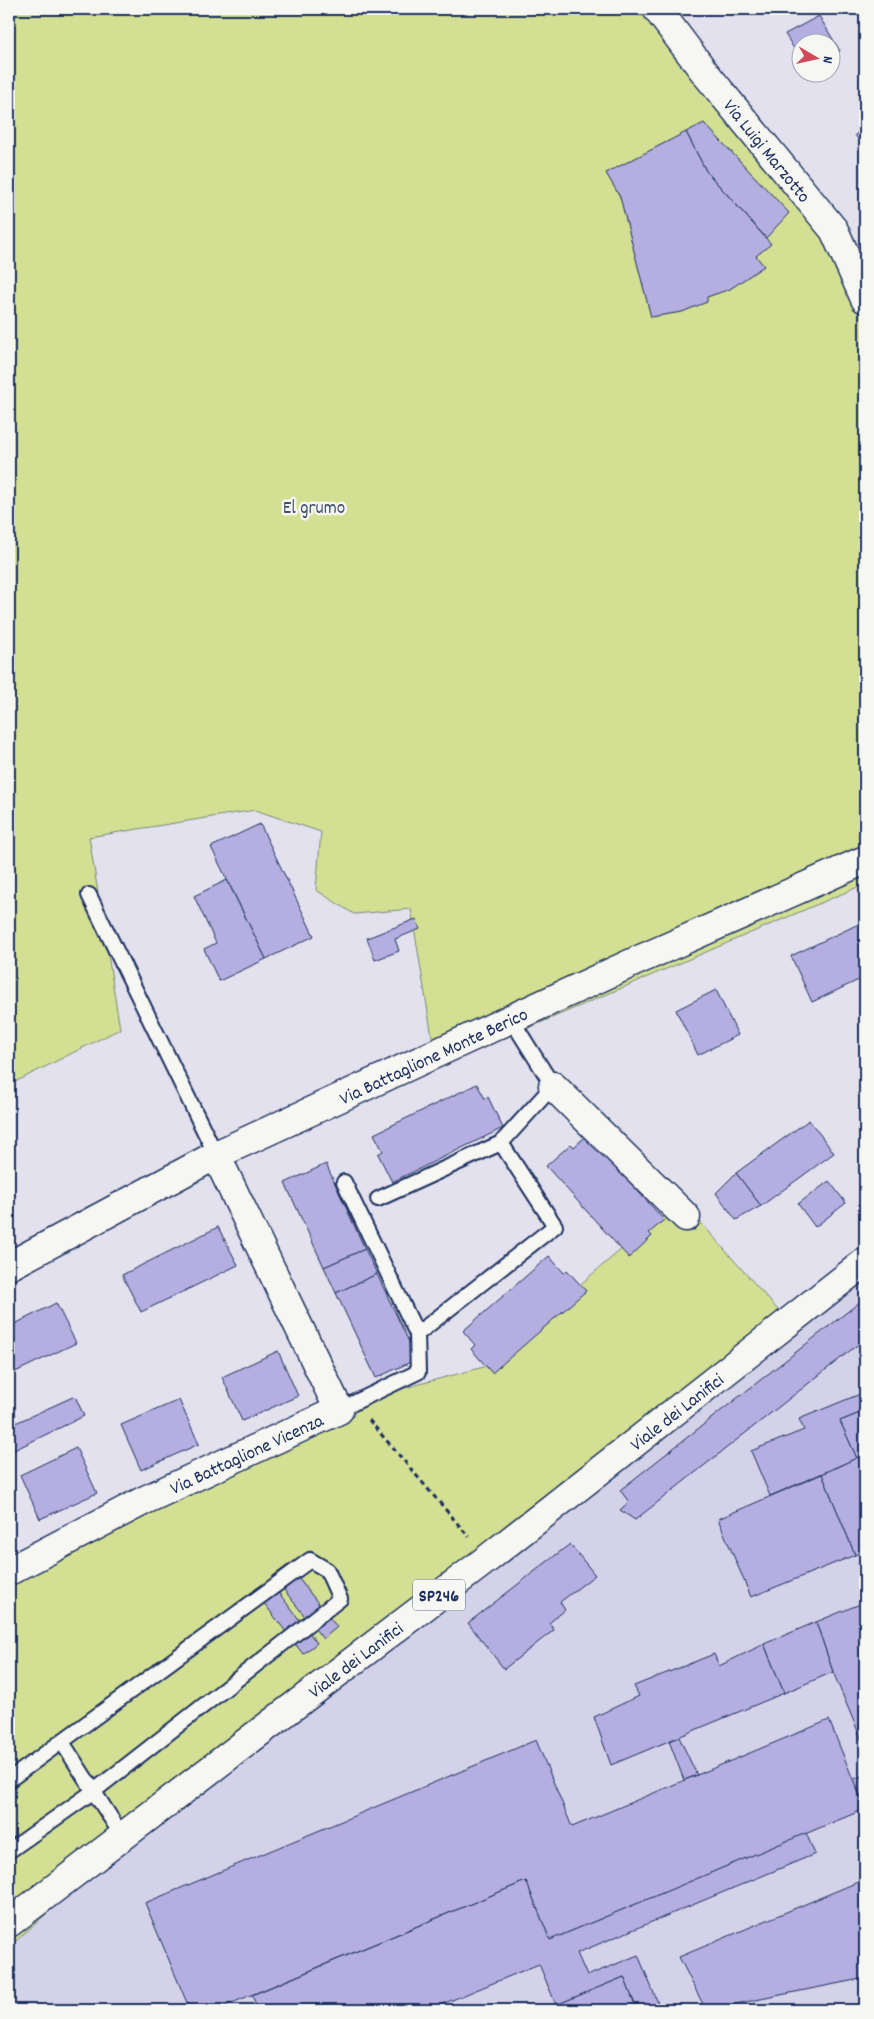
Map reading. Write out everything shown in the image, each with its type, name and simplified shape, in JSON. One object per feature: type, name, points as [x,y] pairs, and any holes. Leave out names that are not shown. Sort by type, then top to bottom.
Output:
[{"type":"street","name":"Via Luigi Marzotto","points":[[657,9],[706,74],[834,230],[865,299]]},
{"type":"street","name":"Via Battaglione Monte Berico","points":[[9,1266],[216,1155],[511,1019],[865,860]]},
{"type":"street","points":[[553,1086],[686,1217]]},
{"type":"street","name":"Via Battaglione Vicenza","points":[[9,1571],[145,1500],[346,1406],[216,1155]]},
{"type":"street","name":"Viale dei Lanifici","points":[[9,1924],[487,1559],[865,1262]]},
{"type":"lane","points":[[89,895],[216,1155]]},
{"type":"lane","points":[[378,1199],[501,1143],[553,1086],[511,1019]]},
{"type":"lane","points":[[417,1334],[555,1226],[501,1143]]},
{"type":"lane","points":[[344,1182],[417,1334],[418,1372],[346,1406]]},
{"type":"lane","points":[[9,1780],[310,1560],[327,1570],[340,1599],[94,1791],[9,1851]]},
{"type":"lane","points":[[62,1742],[123,1837]]},
{"type":"path","points":[[346,1406],[474,1543]]},
{"type":"shaded area","points":[[865,1268],[865,2010],[9,2010],[9,1947],[107,1860]]},
{"type":"green space","name":"El grumo","points":[[9,9],[668,9],[865,278],[865,884],[437,1067],[411,909],[354,914],[316,890],[321,832],[255,810],[89,837],[120,1029],[9,1085]]},
{"type":"green space","points":[[680,1199],[792,1326],[107,1860],[9,1947],[9,1558],[325,1409],[484,1367]]},
{"type":"building","points":[[819,16],[829,32],[792,32],[792,45],[785,34]]},
{"type":"building","points":[[704,123],[789,213],[766,238],[706,171],[686,132]]},
{"type":"building","points":[[865,127],[865,149],[855,135]]},
{"type":"building","points":[[686,132],[706,171],[771,244],[756,256],[764,266],[730,289],[707,297],[707,302],[682,312],[651,317],[620,197],[606,173]]},
{"type":"building","points":[[260,824],[314,936],[266,959],[211,847]]},
{"type":"building","points":[[227,880],[266,959],[219,981],[204,949],[216,943],[194,896]]},
{"type":"building","points":[[416,919],[420,929],[395,939],[399,951],[375,960],[367,938]]},
{"type":"building","points":[[865,921],[865,977],[812,1002],[791,956]]},
{"type":"building","points":[[716,990],[738,1035],[698,1055],[676,1010]]},
{"type":"building","points":[[477,1084],[485,1099],[488,1097],[503,1128],[392,1182],[378,1154],[383,1151],[374,1134]]},
{"type":"building","points":[[809,1120],[834,1153],[761,1206],[736,1173]]},
{"type":"building","points":[[587,1135],[664,1220],[649,1233],[652,1236],[629,1258],[546,1166],[571,1144],[574,1147]]},
{"type":"building","points":[[326,1164],[365,1249],[324,1267],[285,1183]]},
{"type":"building","points":[[736,1173],[761,1206],[736,1220],[716,1193]]},
{"type":"building","points":[[829,1181],[846,1203],[815,1227],[798,1204]]},
{"type":"building","points":[[218,1227],[238,1265],[141,1312],[122,1275]]},
{"type":"building","points":[[365,1249],[377,1274],[336,1293],[324,1267]]},
{"type":"building","points":[[549,1256],[564,1273],[567,1270],[586,1291],[492,1373],[471,1349],[475,1345],[463,1331]]},
{"type":"building","points":[[377,1274],[417,1359],[376,1378],[336,1293]]},
{"type":"building","points":[[865,1298],[865,1339],[635,1520],[620,1510],[629,1502],[620,1490]]},
{"type":"building","points":[[56,1303],[76,1343],[9,1375],[9,1327]]},
{"type":"building","points":[[278,1351],[298,1396],[242,1421],[222,1377]]},
{"type":"building","points":[[865,1392],[865,1411],[840,1421],[857,1458],[770,1496],[751,1451],[804,1430],[799,1419]]},
{"type":"building","points":[[75,1396],[84,1416],[10,1452],[9,1426]]},
{"type":"building","points":[[179,1400],[199,1444],[141,1470],[121,1425]]},
{"type":"building","points":[[865,1411],[865,1454],[857,1458],[840,1421]]},
{"type":"building","points":[[76,1448],[97,1493],[40,1519],[20,1475]]},
{"type":"building","points":[[865,1454],[865,1550],[855,1555],[822,1474]]},
{"type":"building","points":[[822,1474],[855,1555],[751,1597],[718,1519]]},
{"type":"building","points":[[570,1544],[595,1575],[560,1602],[565,1610],[549,1623],[554,1630],[504,1669],[468,1623]]},
{"type":"building","points":[[288,1565],[337,1627],[323,1639],[273,1576]]},
{"type":"building","points":[[269,1580],[317,1643],[303,1654],[254,1590]]},
{"type":"building","points":[[865,1602],[865,1748],[833,1672],[816,1622]]},
{"type":"building","points":[[816,1622],[833,1672],[784,1693],[764,1644]]},
{"type":"building","points":[[764,1644],[784,1693],[611,1765],[594,1717],[639,1696],[634,1686],[714,1654],[719,1666]]},
{"type":"building","points":[[829,1720],[865,1809],[550,1940],[526,1881],[215,2010],[190,2010],[145,1903],[536,1740],[572,1827]]},
{"type":"building","points":[[679,1737],[697,1775],[684,1780],[669,1741]]},
{"type":"building","points":[[865,1775],[865,1807],[854,1779]]},
{"type":"building","points":[[806,1833],[815,1854],[577,1953],[587,1976],[638,1955],[661,2010],[637,2010],[624,1977],[556,2005],[539,1964],[428,2010],[258,2010],[252,1995],[526,1881],[550,1940]]},
{"type":"building","points":[[865,1879],[865,1978],[706,2010],[679,1957]]},
{"type":"building","points":[[624,1977],[637,2010],[544,2010],[556,2005]]}]
